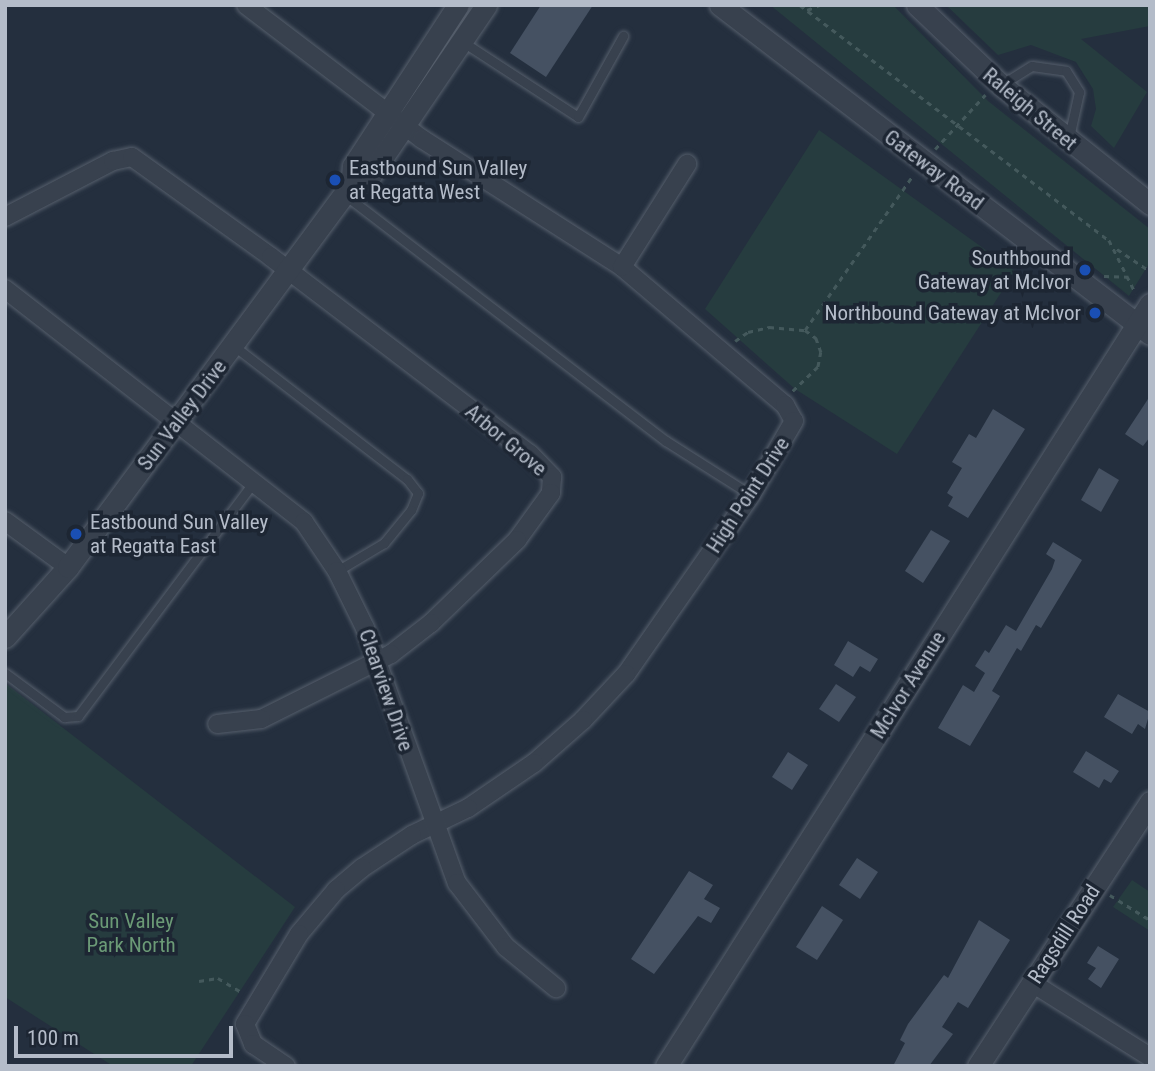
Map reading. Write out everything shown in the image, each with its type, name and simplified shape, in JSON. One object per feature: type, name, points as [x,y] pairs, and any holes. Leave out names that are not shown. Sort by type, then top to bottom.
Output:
[{"type":"street","name":"High Point Drive","points":[[246,5],[397,120],[622,267],[726,352],[782,402],[794,421],[751,495],[626,674],[583,720],[534,763],[382,855],[336,890],[299,934],[247,1014],[249,1039],[286,1066]]},
{"type":"street","name":"Sun Valley Drive","points":[[397,120],[458,5]]},
{"type":"street","name":"Sun Valley Drive","points":[[5,637],[68,567],[234,346],[348,190],[353,166],[397,120],[463,42],[486,5]]},
{"type":"street","name":"Gateway Road","points":[[720,5],[1143,329]]},
{"type":"street","name":"Raleigh Street","points":[[917,5],[998,83],[1068,142],[1150,204]]},
{"type":"street","points":[[5,217],[113,161],[132,157],[289,271]]},
{"type":"street","points":[[622,267],[687,164]]},
{"type":"street","name":"Arbor Grove","points":[[289,271],[530,454],[552,477],[551,493],[517,540],[431,623],[378,662]]},
{"type":"street","name":"Clearview Drive","points":[[5,289],[255,481],[304,522],[337,571],[378,662],[445,858],[472,906],[506,947],[556,988]]},
{"type":"street","name":"McIvor Avenue","points":[[672,1063],[1143,329],[1144,302]]},
{"type":"street","points":[[5,521],[68,567]]},
{"type":"street","points":[[217,724],[261,719],[378,662]]},
{"type":"street","name":"Ragsdill Road","points":[[978,1066],[1150,802]]},
{"type":"street","points":[[1032,983],[1150,1057]]},
{"type":"lane","points":[[463,42],[578,117],[623,36]]},
{"type":"lane","points":[[998,83],[1032,66],[1066,71],[1079,92],[1068,142]]},
{"type":"lane","points":[[348,190],[666,442],[751,495]]},
{"type":"lane","points":[[234,346],[407,480],[418,493],[411,510],[384,543],[337,571]]},
{"type":"lane","points":[[5,673],[64,718],[78,716],[255,481]]},
{"type":"path","points":[[800,5],[1150,271]]},
{"type":"path","points":[[807,10],[820,5]]},
{"type":"path","points":[[1018,5],[1086,5]]},
{"type":"path","points":[[805,330],[922,162],[998,83]]},
{"type":"path","points":[[1115,247],[1128,277],[1144,302]]},
{"type":"path","points":[[1094,276],[1128,277]]},
{"type":"path","points":[[726,352],[738,338],[756,329],[805,330],[819,345],[820,361],[810,378],[782,402]]},
{"type":"path","points":[[1095,886],[1150,920]]},
{"type":"path","points":[[199,981],[218,978],[241,992]]},
{"type":"green space","points":[[770,5],[893,5],[988,101],[1150,229],[1150,262],[1129,296]]},
{"type":"green space","points":[[946,5],[1150,5],[1150,26],[1081,39],[1147,92],[1114,148],[1091,126],[1096,109],[1093,89],[1076,62],[1031,45],[998,55]]},
{"type":"green space","points":[[819,130],[1015,271],[897,454],[795,389],[705,309]]},
{"type":"green space","name":"Sun Valley Park North","points":[[5,683],[295,907],[191,1066],[113,1066],[5,997]]},
{"type":"green space","points":[[1132,880],[1150,892],[1150,931],[1113,907]]},
{"type":"building","points":[[541,5],[593,5],[546,77],[510,53]]},
{"type":"building","points":[[1150,396],[1150,437],[1143,446],[1125,434]]},
{"type":"building","points":[[993,409],[1025,429],[968,518],[948,506],[953,497],[947,493],[962,468],[952,462],[969,434],[976,438]]},
{"type":"building","points":[[1099,468],[1119,480],[1101,512],[1081,500]]},
{"type":"building","points":[[931,530],[950,541],[923,583],[905,571]]},
{"type":"building","points":[[1053,542],[1082,560],[1041,628],[1036,625],[1021,651],[1017,648],[992,691],[1000,696],[970,746],[938,728],[963,685],[974,692],[985,673],[975,666],[985,650],[989,653],[1006,625],[1016,631],[1052,569],[1055,560],[1046,554]]},
{"type":"building","points":[[848,641],[878,659],[870,672],[860,666],[853,677],[834,665]]},
{"type":"building","points":[[836,684],[856,697],[839,722],[819,709]]},
{"type":"building","points":[[1118,694],[1150,712],[1145,729],[1138,724],[1132,734],[1104,717]]},
{"type":"building","points":[[1086,751],[1119,771],[1111,783],[1104,779],[1099,788],[1073,772]]},
{"type":"building","points":[[788,752],[808,765],[792,790],[772,777]]},
{"type":"building","points":[[857,858],[878,872],[860,899],[839,885]]},
{"type":"building","points":[[689,871],[713,885],[704,899],[720,908],[711,923],[698,916],[654,974],[631,959]]},
{"type":"building","points":[[822,906],[843,920],[817,960],[796,947]]},
{"type":"building","points":[[979,920],[1010,940],[968,1008],[958,1002],[942,1027],[953,1034],[929,1066],[893,1066],[905,1043],[900,1040],[908,1024],[944,975],[948,978]]},
{"type":"building","points":[[1098,946],[1119,959],[1101,988],[1088,979],[1096,968],[1087,963]]},
{"type":"place","name":"Eastbound Sun Valley at Regatta West","points":[[335,180]]},
{"type":"place","name":"Southbound Gateway at McIvor","points":[[1085,270]]},
{"type":"place","name":"Northbound Gateway at McIvor","points":[[1095,313]]},
{"type":"place","name":"Eastbound Sun Valley at Regatta East","points":[[76,534]]}]
